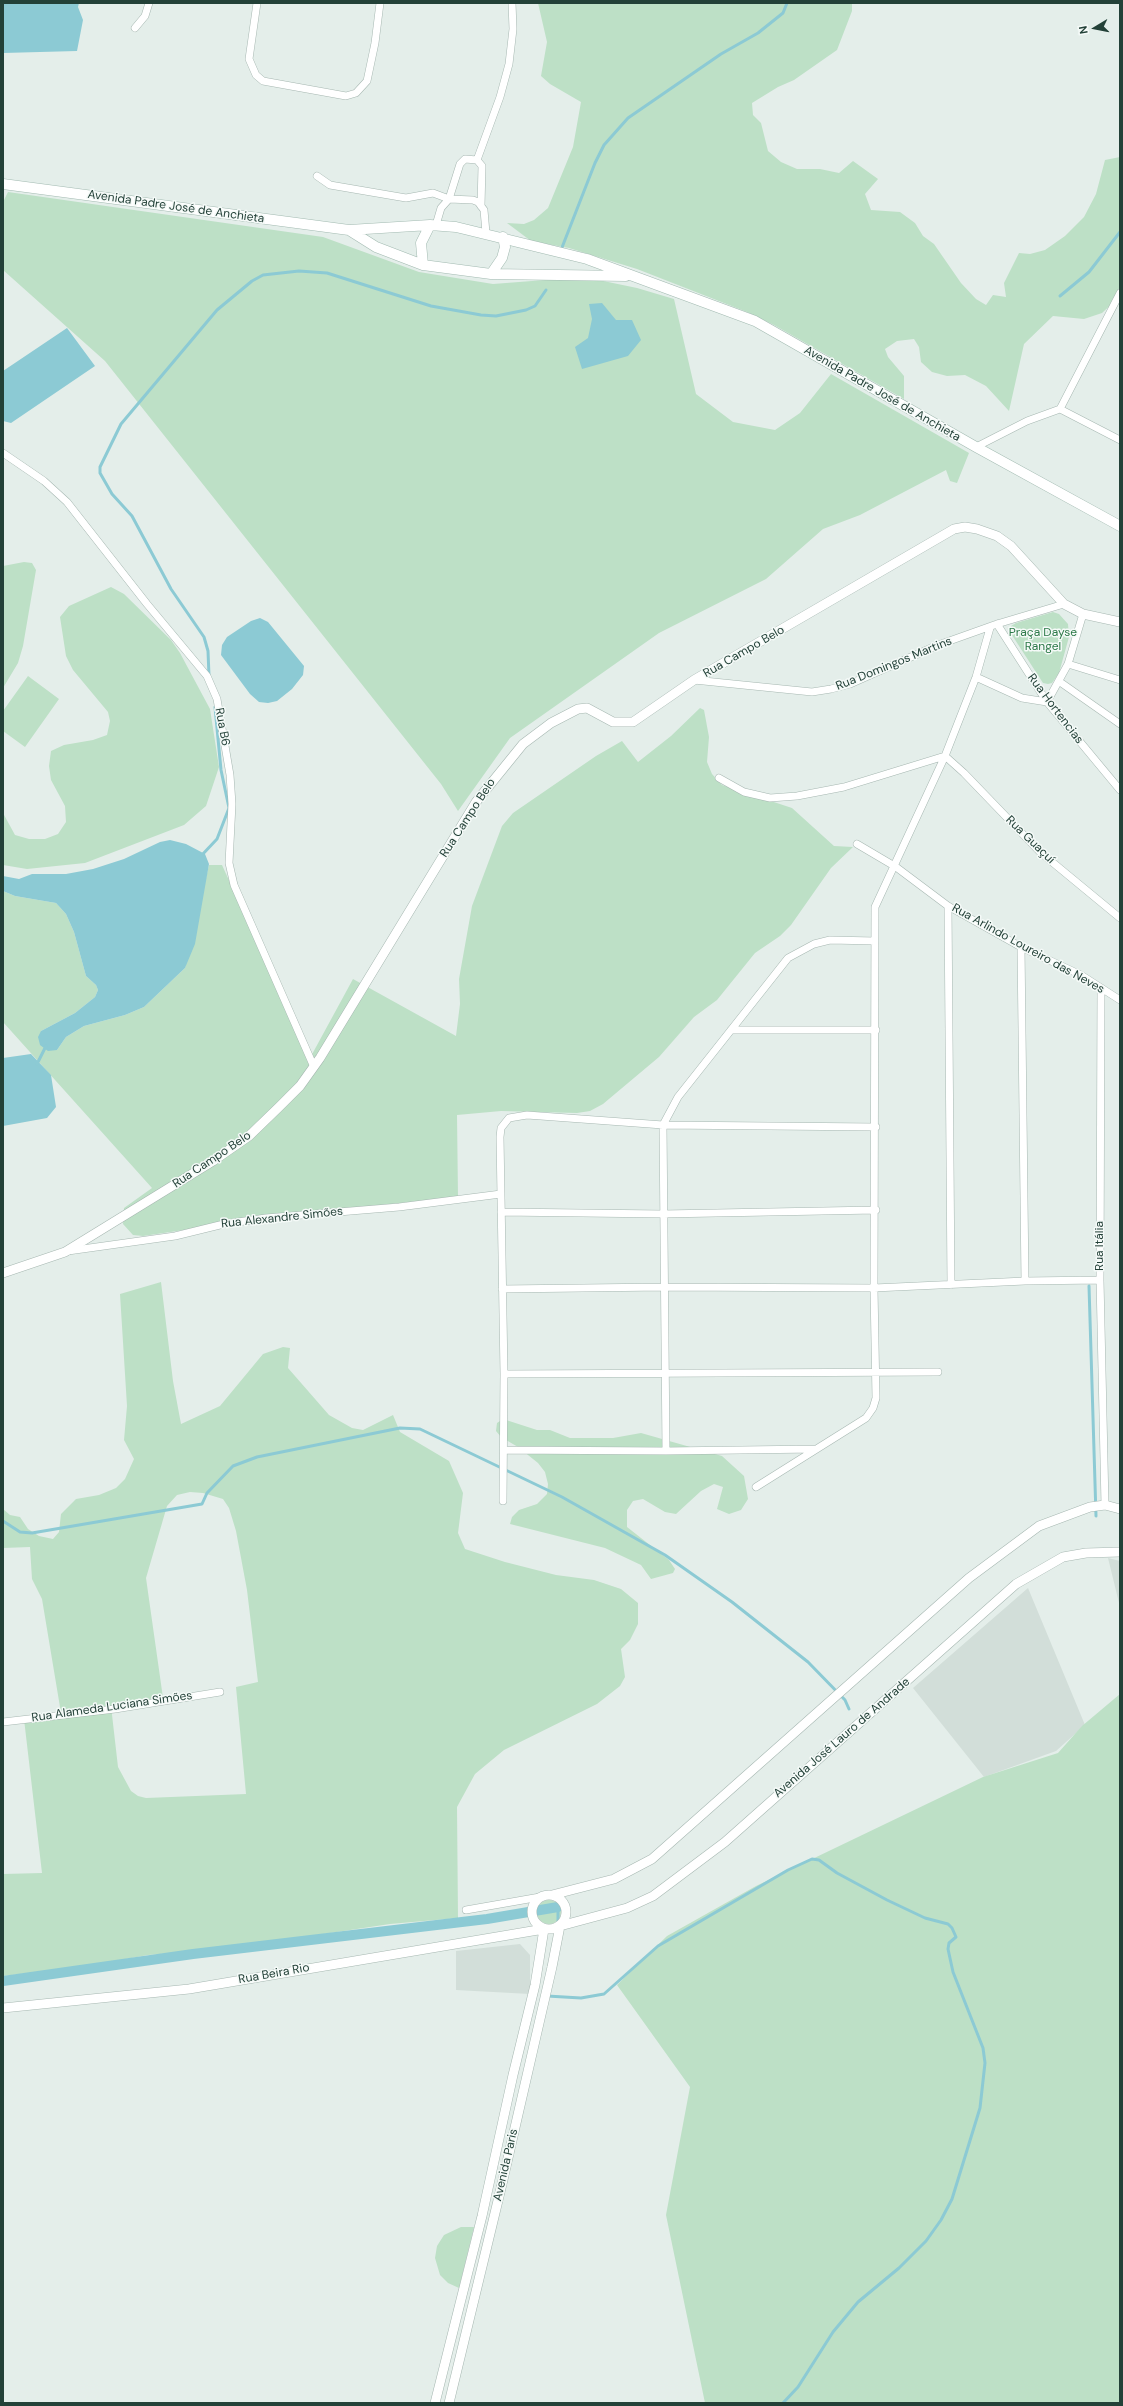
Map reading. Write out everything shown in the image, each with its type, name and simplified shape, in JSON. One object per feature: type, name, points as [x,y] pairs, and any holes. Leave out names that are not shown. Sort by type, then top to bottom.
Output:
[{"type":"main road","name":"Avenida Padre José de Anchieta","points":[[3,184],[349,230],[433,225],[486,233],[587,259],[755,321],[976,447],[1120,526]]},
{"type":"main road","points":[[423,265],[421,242],[433,225]]},
{"type":"main road","name":"Avenida Padre José de Anchieta","points":[[349,230],[376,247],[423,265],[492,274],[583,274],[636,276]]},
{"type":"main road","points":[[492,274],[502,258],[504,247],[503,237]]},
{"type":"street","points":[[135,28],[145,16],[149,3]]},
{"type":"street","points":[[257,3],[249,59],[256,76],[263,81],[346,96],[356,93],[366,81],[376,42],[380,3]]},
{"type":"street","points":[[477,160],[500,97],[509,64],[513,29],[512,3]]},
{"type":"street","points":[[433,225],[442,208],[449,199],[460,164],[469,158],[477,160],[482,166],[481,206]]},
{"type":"street","points":[[317,176],[325,183],[337,186],[406,198],[433,193],[449,199],[467,198],[478,202],[481,206],[485,215],[486,233]]},
{"type":"street","points":[[976,447],[1027,421],[1060,409],[1120,293]]},
{"type":"street","points":[[1060,409],[1120,440]]},
{"type":"street","name":"Rua B6","points":[[3,453],[44,481],[67,502],[147,604],[207,676],[217,699],[230,775],[232,804],[229,863],[234,885],[314,1067]]},
{"type":"street","name":"Rua Campo Belo","points":[[3,1273],[65,1252],[201,1169],[249,1136],[300,1086],[314,1067],[476,802],[523,744],[550,723],[578,709],[587,708],[613,722],[633,722],[694,680],[954,529],[965,527],[977,529],[997,536],[1011,546],[1064,604],[1083,614],[1120,622]]},
{"type":"street","name":"Rua Domingos Martins","points":[[694,680],[812,692],[831,689],[850,684],[938,645],[990,628],[997,624],[1064,604]]},
{"type":"street","points":[[976,678],[1022,698],[1048,702],[1060,682],[1068,664],[1083,614]]},
{"type":"street","name":"Rua Hortencias","points":[[997,624],[1048,702],[1120,790]]},
{"type":"street","points":[[756,1487],[866,1418],[873,1408],[876,1398],[874,1288],[876,1210],[876,907],[896,867],[945,756],[976,678],[990,628]]},
{"type":"street","points":[[1068,664],[1120,680]]},
{"type":"street","points":[[1060,682],[1120,724]]},
{"type":"street","points":[[719,778],[744,792],[770,798],[797,796],[844,787],[945,756]]},
{"type":"street","name":"Rua Guaçuí","points":[[945,756],[964,773],[1040,852],[1120,918]]},
{"type":"street","name":"Rua Arlindo Loureiro das Neves","points":[[857,844],[896,867],[948,906],[1022,947],[1081,975],[1120,1000]]},
{"type":"street","points":[[948,906],[951,1285]]},
{"type":"street","points":[[666,1452],[663,1125],[678,1097],[788,958],[814,944],[830,940],[876,941]]},
{"type":"street","points":[[1022,947],[1025,1281]]},
{"type":"street","name":"Rua Itália","points":[[1100,988],[1100,1280],[1103,1505]]},
{"type":"street","points":[[731,1030],[876,1030]]},
{"type":"street","points":[[503,1501],[504,1374],[500,1137],[502,1128],[509,1118],[527,1115],[663,1125],[876,1127]]},
{"type":"street","name":"Rua Alexandre Simões","points":[[65,1252],[175,1236],[224,1224],[259,1219],[399,1207],[501,1194]]},
{"type":"street","points":[[501,1212],[663,1214],[876,1210]]},
{"type":"street","points":[[502,1289],[664,1287],[874,1288],[1025,1281],[1100,1280]]},
{"type":"street","points":[[504,1374],[938,1372]]},
{"type":"street","points":[[504,1450],[666,1452],[817,1449]]},
{"type":"street","points":[[466,1910],[552,1895],[614,1880],[652,1859],[969,1578],[1039,1526],[1090,1507],[1103,1505],[1120,1509]]},
{"type":"street","name":"Avenida José Lauro de Andrade","points":[[560,1926],[627,1908],[653,1896],[724,1842],[1016,1584],[1063,1557],[1086,1553],[1120,1552]]},
{"type":"street","name":"Rua Alameda Luciana Simões","points":[[3,1722],[115,1709],[220,1692]]},
{"type":"street","points":[[540,1897],[533,1904],[531,1914],[535,1923],[544,1929],[552,1929],[560,1926],[565,1918],[565,1908],[561,1899],[552,1895]]},
{"type":"street","name":"Avenida Paris","points":[[449,2403],[509,2153],[560,1926]]},
{"type":"street","name":"Avenida Paris","points":[[435,2403],[479,2230],[513,2075],[536,1986],[544,1929]]},
{"type":"street","name":"Rua Beira Rio","points":[[3,2008],[190,1989],[544,1929]]},
{"type":"shaded area","points":[[1108,1558],[1120,1561],[1120,1607]]},
{"type":"shaded area","points":[[1028,1588],[1085,1725],[1056,1751],[984,1777],[913,1688]]},
{"type":"shaded area","points":[[520,1944],[530,1955],[530,1994],[456,1990],[456,1951]]},
{"type":"green space","points":[[538,3],[852,3],[852,11],[837,50],[794,80],[778,87],[752,103],[753,115],[761,123],[768,151],[781,162],[797,169],[820,169],[839,173],[853,161],[878,179],[865,194],[871,210],[900,212],[915,223],[923,236],[934,244],[961,283],[976,299],[986,305],[993,295],[1006,297],[1004,283],[1019,253],[1030,254],[1045,250],[1065,236],[1084,217],[1096,194],[1105,160],[1120,157],[1120,291],[1116,300],[1102,313],[1084,319],[1053,316],[1024,344],[1009,411],[986,386],[965,375],[947,376],[932,372],[921,362],[919,347],[914,339],[897,341],[885,349],[888,357],[904,376],[904,399],[774,325],[747,312],[637,269],[569,248],[531,241],[507,223],[524,224],[534,220],[548,208],[573,147],[581,102],[550,84],[541,76],[547,42]]},
{"type":"green space","points":[[8,192],[323,237],[419,272],[493,284],[584,277],[637,288],[674,299],[696,394],[733,422],[775,430],[800,413],[831,374],[969,453],[957,483],[950,481],[946,470],[860,515],[823,529],[766,579],[659,633],[510,738],[458,811],[441,784],[105,361],[3,270],[3,202]]},
{"type":"green space","points":[[24,562],[32,563],[36,570],[23,646],[18,663],[3,688],[3,566]]},
{"type":"green space","points":[[111,587],[124,594],[171,640],[180,653],[210,709],[219,767],[206,806],[184,825],[85,863],[27,869],[3,865],[3,813],[15,835],[29,839],[45,839],[58,834],[66,822],[65,806],[51,780],[49,766],[51,751],[64,745],[93,740],[107,735],[110,721],[108,712],[73,670],[66,656],[60,617],[69,606]]},
{"type":"green space","name":"Praça Dayse Rangel","points":[[1053,612],[1059,614],[1068,624],[1069,637],[1059,673],[1052,683],[1048,684],[1043,683],[1010,632],[1011,626],[1016,623]]},
{"type":"green space","points":[[28,676],[59,699],[25,747],[3,731],[3,711]]},
{"type":"green space","points":[[700,708],[704,710],[709,737],[707,762],[712,774],[722,785],[792,808],[834,846],[853,847],[831,868],[791,925],[780,936],[755,953],[717,1000],[694,1017],[659,1057],[603,1104],[590,1111],[577,1113],[501,1111],[457,1115],[458,1197],[286,1215],[143,1236],[133,1235],[123,1224],[124,1208],[152,1188],[3,1022],[3,891],[15,896],[56,903],[66,914],[74,932],[86,976],[96,985],[98,990],[95,997],[75,1013],[41,1031],[57,1050],[66,1037],[84,1026],[125,1015],[144,1007],[185,968],[209,865],[222,865],[310,1058],[353,979],[456,1036],[460,1004],[459,979],[472,906],[502,826],[513,813],[596,756],[622,741],[638,762],[671,736]]},
{"type":"green space","points":[[161,1282],[173,1381],[181,1424],[220,1406],[263,1354],[283,1347],[290,1348],[288,1368],[329,1415],[352,1428],[363,1430],[393,1415],[400,1432],[449,1461],[463,1493],[458,1533],[465,1549],[505,1562],[556,1575],[594,1580],[621,1589],[638,1603],[638,1624],[630,1640],[621,1649],[625,1677],[620,1686],[597,1704],[504,1750],[475,1774],[457,1807],[458,1918],[390,1924],[224,1949],[148,1955],[82,1967],[3,1976],[3,1874],[42,1873],[24,1719],[61,1713],[42,1599],[32,1579],[30,1547],[3,1548],[3,1509],[10,1515],[20,1517],[28,1529],[39,1536],[53,1539],[59,1532],[61,1514],[76,1499],[99,1495],[116,1488],[125,1479],[134,1459],[124,1440],[127,1406],[120,1294]],"holes":[[[190,1492],[203,1493],[223,1499],[229,1508],[236,1531],[247,1590],[258,1682],[236,1687],[246,1794],[146,1798],[138,1796],[131,1791],[118,1767],[111,1706],[163,1698],[146,1578],[167,1506],[177,1495]]]},
{"type":"green space","points":[[503,1419],[537,1430],[550,1430],[570,1438],[613,1438],[641,1433],[722,1456],[744,1476],[748,1499],[741,1510],[729,1514],[717,1509],[723,1487],[714,1484],[701,1491],[676,1514],[665,1512],[643,1499],[633,1501],[627,1510],[627,1527],[669,1560],[675,1569],[673,1573],[651,1579],[641,1565],[605,1548],[510,1524],[512,1517],[519,1510],[537,1504],[547,1494],[548,1484],[545,1472],[538,1463],[518,1447],[501,1437],[496,1431],[497,1423]]},
{"type":"green space","points":[[1120,1694],[1120,2403],[705,2403],[666,2215],[690,2087],[617,1985],[667,1936],[756,1886],[983,1777],[1058,1753],[1082,1726]]},
{"type":"green space","points":[[549,1900],[558,1903],[561,1912],[558,1921],[549,1924],[540,1921],[537,1912],[540,1903]]},
{"type":"green space","points":[[461,2227],[474,2227],[459,2288],[448,2283],[440,2275],[435,2258],[437,2246],[444,2235]]},
{"type":"water","points":[[3,3],[79,3],[78,7],[83,20],[77,51],[3,53]]},
{"type":"water","points":[[602,303],[616,320],[632,320],[641,340],[628,356],[582,369],[575,347],[588,338],[592,319],[589,304]]},
{"type":"water","points":[[67,328],[95,366],[11,423],[3,421],[3,371]]},
{"type":"water","points":[[260,618],[268,622],[304,666],[303,675],[292,689],[277,701],[268,703],[259,702],[250,694],[221,655],[222,645],[227,637],[251,621]]},
{"type":"water","points":[[170,840],[186,844],[205,854],[209,864],[195,944],[185,968],[144,1007],[125,1015],[84,1026],[66,1037],[57,1050],[48,1051],[40,1045],[38,1037],[41,1031],[75,1013],[95,997],[98,990],[96,985],[86,976],[74,932],[66,914],[56,903],[15,896],[3,891],[3,876],[19,879],[32,874],[66,874],[93,869],[124,859],[160,842]]},
{"type":"water","points":[[31,1054],[51,1075],[56,1107],[47,1118],[3,1126],[3,1058]]},
{"type":"waterway","points":[[561,250],[595,163],[604,145],[628,118],[721,54],[758,33],[783,13],[787,3]]},
{"type":"waterway","points":[[1060,296],[1089,272],[1120,232]]},
{"type":"waterway","points":[[209,676],[208,651],[204,637],[171,589],[132,516],[112,494],[100,473],[100,467],[121,424],[217,310],[252,281],[263,275],[299,271],[327,273],[431,306],[481,315],[496,316],[526,310],[535,306],[546,290]]},
{"type":"waterway","points":[[201,856],[217,839],[229,808],[221,770],[215,707]]},
{"type":"waterway","points":[[37,1064],[46,1046]]},
{"type":"waterway","points":[[1089,1286],[1096,1516]]},
{"type":"waterway","points":[[3,1521],[20,1532],[32,1533],[202,1504],[207,1493],[233,1466],[257,1457],[400,1428],[420,1429],[562,1497],[665,1555],[732,1602],[808,1662],[845,1700],[849,1709]]},
{"type":"waterway","points":[[547,1996],[581,1998],[604,1994],[658,1946],[788,1870],[812,1859],[819,1860],[837,1873],[887,1900],[925,1918],[948,1924],[952,1928],[956,1937],[949,1943],[948,1949],[953,1972],[983,2048],[985,2063],[980,2108],[952,2199],[941,2220],[926,2241],[899,2268],[858,2302],[833,2332],[798,2387],[783,2403]]},
{"type":"waterway","points":[[558,1907],[558,1926]]},
{"type":"waterway","points":[[3,1981],[193,1954],[487,1919],[558,1907]]}]
